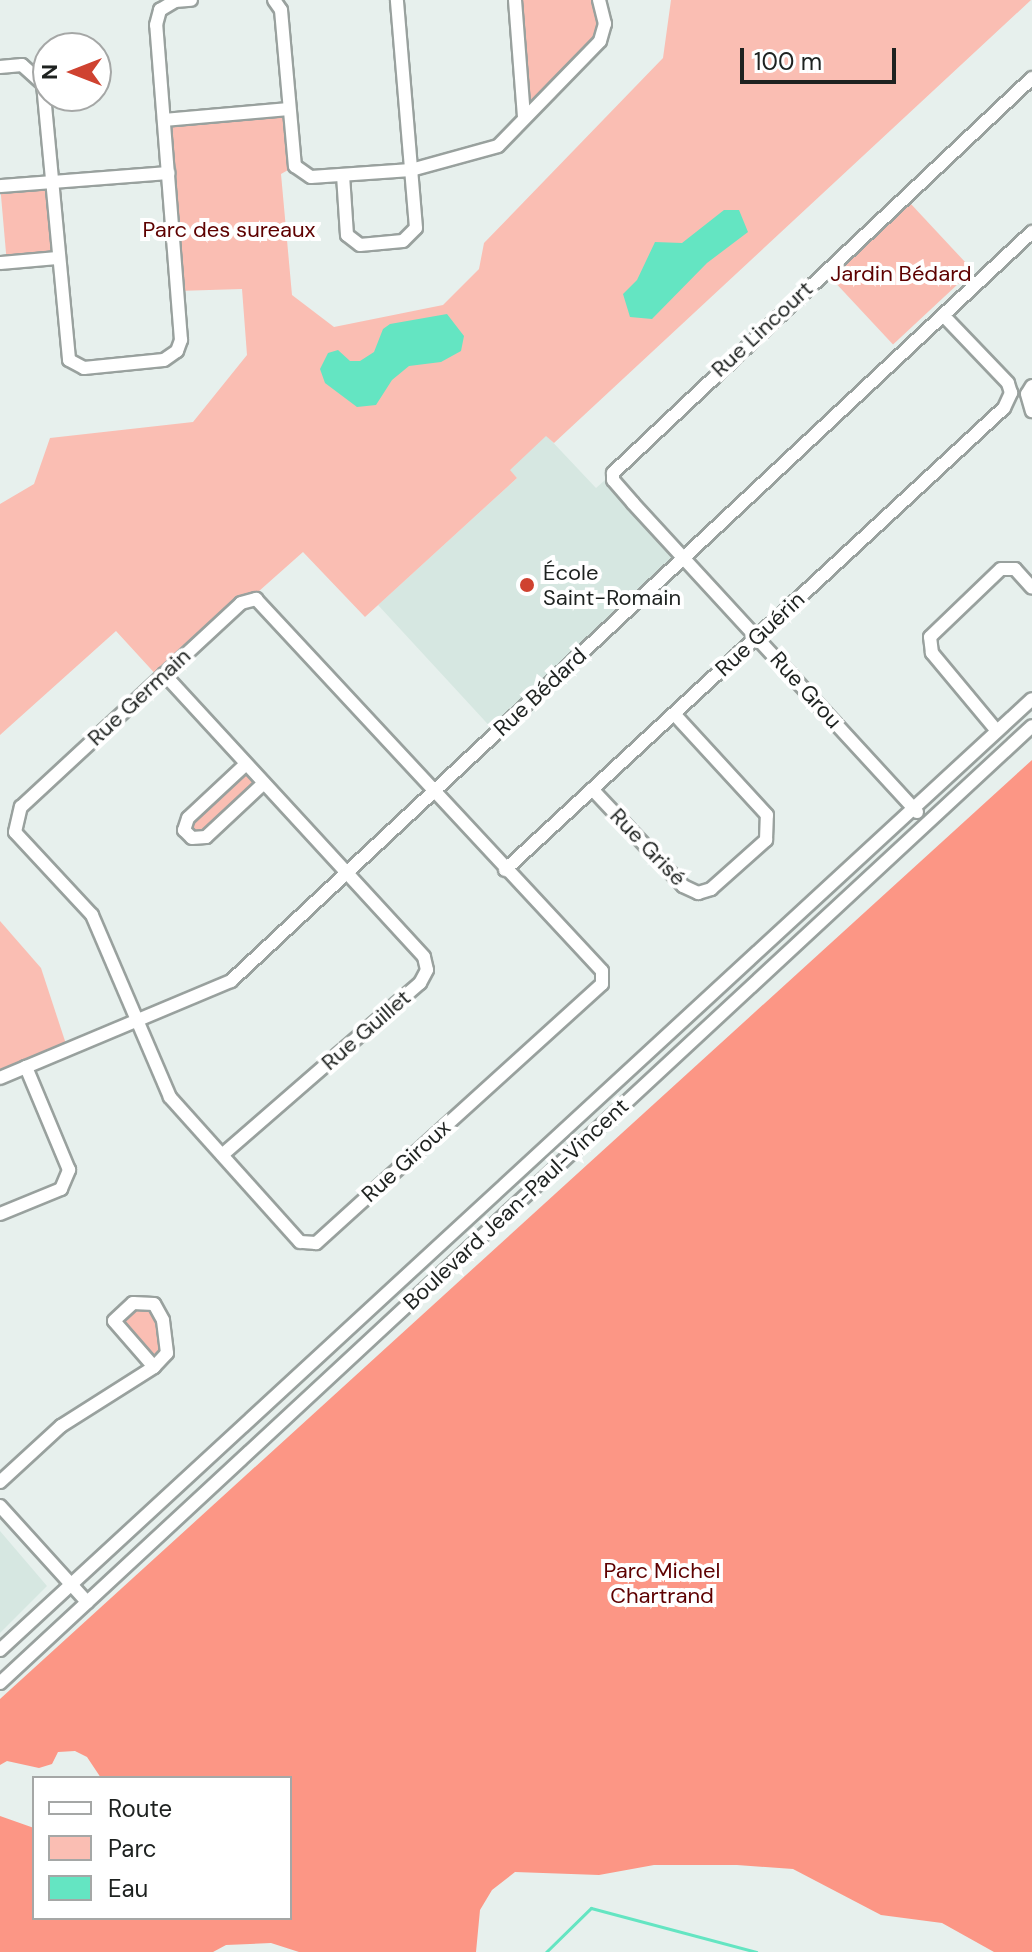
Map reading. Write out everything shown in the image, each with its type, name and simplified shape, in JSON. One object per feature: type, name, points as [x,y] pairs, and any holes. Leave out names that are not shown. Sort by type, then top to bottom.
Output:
[{"type":"street","points":[[0,67],[22,65],[43,84],[69,360],[84,368],[164,360],[177,351],[181,340],[156,25],[160,10],[175,1],[191,0]]},
{"type":"street","points":[[274,0],[281,10],[295,166],[311,177],[411,170],[498,146],[600,41],[605,24],[599,0]]},
{"type":"street","points":[[343,175],[347,235],[360,245],[403,241],[416,228],[397,0]]},
{"type":"street","points":[[515,0],[524,118]]},
{"type":"street","name":"Rue Lincourt","points":[[684,557],[613,480],[617,464],[1032,78]]},
{"type":"street","points":[[164,120],[289,109]]},
{"type":"street","points":[[0,186],[168,173]]},
{"type":"street","name":"Rue Bédard","points":[[0,1078],[231,981],[1032,232]]},
{"type":"street","points":[[0,263],[57,258]]},
{"type":"street","name":"Rue Guérin","points":[[505,870],[1004,408],[1011,393],[1008,383],[943,315]]},
{"type":"street","points":[[1032,386],[1027,394],[1032,411]]},
{"type":"street","name":"Rue Grou","points":[[684,557],[926,823]]},
{"type":"street","points":[[997,731],[932,653],[930,637],[1001,569],[1015,569],[1032,588]]},
{"type":"street","name":"Rue Germain","points":[[137,1021],[92,915],[15,832],[14,820],[21,807],[241,603],[256,599],[432,793]]},
{"type":"street","name":"Rue Guillet","points":[[164,674],[424,957],[427,970],[420,983],[222,1155]]},
{"type":"street","name":"Boulevard Jean-Paul-Vincent","points":[[0,1650],[1032,699]]},
{"type":"street","name":"Rue Grisé","points":[[592,789],[683,886],[698,893],[711,889],[766,840],[767,815],[674,714]]},
{"type":"street","name":"Boulevard Jean-Paul-Vincent","points":[[0,1683],[1032,726]]},
{"type":"street","points":[[246,764],[188,818],[184,830],[192,838],[206,837],[264,783]]},
{"type":"street","points":[[432,793],[505,870]]},
{"type":"street","name":"Rue Giroux","points":[[137,1021],[170,1097],[300,1242],[316,1243],[602,984],[602,971],[505,870]]},
{"type":"street","points":[[0,1214],[61,1189],[69,1170],[26,1067]]},
{"type":"street","points":[[0,1482],[61,1426],[154,1367],[167,1353],[163,1320],[154,1304],[133,1303],[114,1321],[154,1367]]},
{"type":"street","points":[[0,1506],[87,1602]]},
{"type":"shaded area","name":"École Saint-Romain","points":[[546,435],[596,488],[613,473],[684,557],[496,733],[378,605],[517,478],[509,470]]},
{"type":"shaded area","points":[[0,1531],[47,1586],[0,1633]]},
{"type":"green space","points":[[515,0],[599,0],[600,41],[524,118]]},
{"type":"green space","name":"Parc des sureaux","points":[[671,0],[1031,0],[554,443],[546,436],[510,470],[517,478],[365,617],[303,552],[160,679],[116,631],[0,735],[0,504],[34,484],[50,438],[193,422],[247,355],[242,289],[177,291],[164,120],[289,109],[295,166],[281,174],[292,295],[334,327],[443,305],[479,269],[484,243],[663,58]]},
{"type":"green space","points":[[51,182],[58,258],[7,262],[0,186]]},
{"type":"green space","name":"Jardin Bédard","points":[[910,203],[973,270],[893,345],[830,277]]},
{"type":"green space","name":"Parc Michel Chartrand","points":[[1032,760],[1032,1952],[994,1952],[942,1923],[881,1915],[793,1869],[654,1865],[599,1875],[515,1872],[492,1890],[480,1910],[476,1952],[299,1952],[271,1943],[226,1945],[213,1952],[0,1952],[0,1816],[32,1827],[32,1920],[292,1920],[292,1776],[100,1776],[87,1757],[75,1751],[58,1752],[52,1764],[39,1768],[7,1761],[0,1765],[0,1699]]},
{"type":"green space","points":[[246,764],[264,783],[206,837],[192,838],[188,818]]},
{"type":"green space","points":[[0,921],[41,968],[66,1044],[0,1073]]},
{"type":"green space","points":[[133,1303],[154,1304],[167,1353],[154,1367],[114,1321]]},
{"type":"water","points":[[724,210],[739,210],[748,232],[707,263],[652,319],[630,317],[623,294],[637,280],[655,242],[682,243]]},
{"type":"water","points":[[447,314],[464,336],[461,351],[441,362],[409,366],[392,380],[376,405],[357,407],[325,383],[320,369],[328,353],[338,350],[350,361],[360,361],[374,352],[383,329],[390,324]]},
{"type":"waterway","points":[[546,1952],[591,1908],[756,1952]]},
{"type":"place","name":"École Saint-Romain","points":[[527,585]]}]
